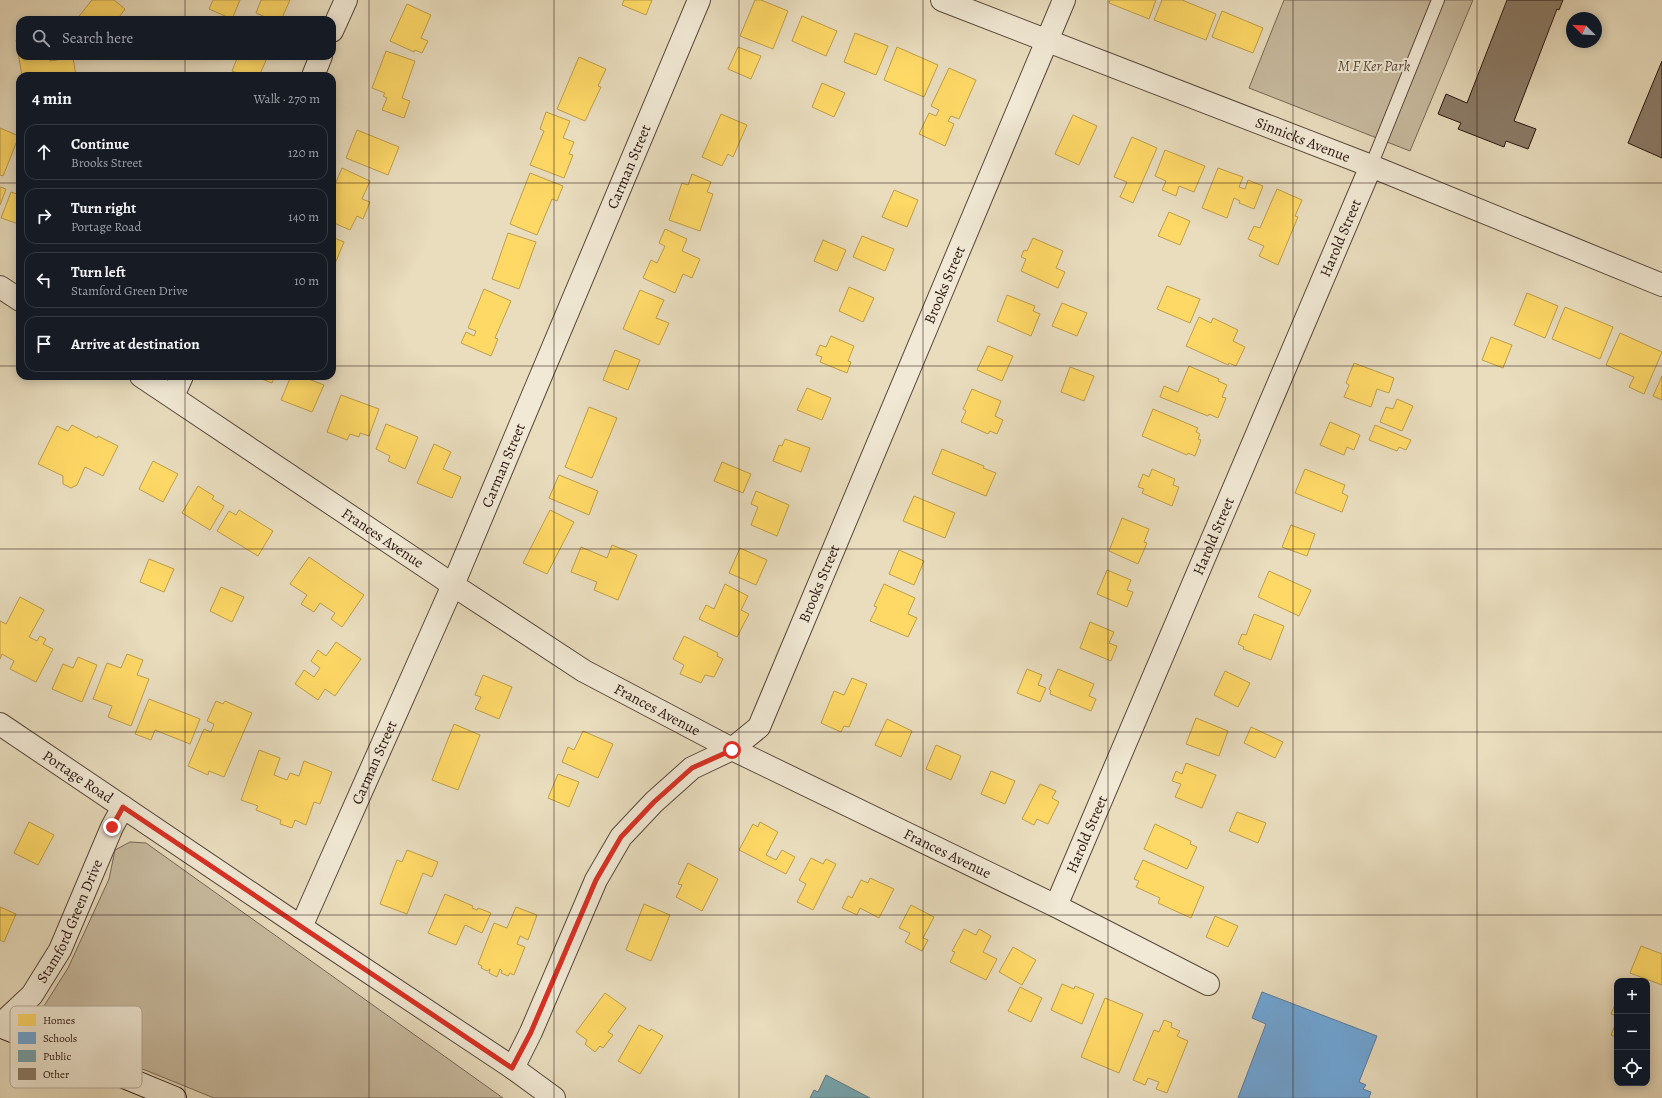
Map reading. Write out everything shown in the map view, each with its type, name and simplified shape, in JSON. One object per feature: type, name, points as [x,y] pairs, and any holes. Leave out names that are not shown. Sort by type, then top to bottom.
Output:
[{"type":"street","points":[[336,22],[346,0]]},
{"type":"street","name":"Carman Street","points":[[301,927],[453,585],[699,0]]},
{"type":"street","name":"Sinnicks Avenue","points":[[942,0],[1371,166],[1662,285]]},
{"type":"street","name":"Brooks Street","points":[[512,1068],[531,1032],[596,880],[621,837],[654,802],[692,768],[732,750],[759,727],[1064,0]]},
{"type":"street","points":[[314,72],[319,60]]},
{"type":"street","name":"Harold Street","points":[[1056,906],[1371,166]]},
{"type":"street","points":[[0,287],[16,297]]},
{"type":"street","name":"Frances Avenue","points":[[147,380],[584,671],[732,750],[1056,906],[1208,984]]},
{"type":"street","points":[[173,396],[180,380]]},
{"type":"street","name":"Portage Road","points":[[0,724],[512,1068],[554,1098]]},
{"type":"street","name":"Stamford Green Drive","points":[[21,1006],[32,996],[60,950],[112,827],[123,807]]},
{"type":"street","name":"Stamford Green Drive","points":[[0,1026],[10,1017]]},
{"type":"street","points":[[0,1026],[10,1030]]},
{"type":"street","points":[[142,1085],[174,1098]]},
{"type":"lane","points":[[1371,166],[1438,0]]},
{"type":"green space","name":"M F Ker Park","points":[[1284,0],[1473,0],[1410,151],[1249,88]]},
{"type":"green space","points":[[130,842],[146,843],[503,1098],[214,1098],[142,1069],[142,1006],[44,1006],[68,968],[109,879],[115,850]]},
{"type":"building: Homes","points":[[92,0],[114,0],[125,9],[120,16],[79,16]]},
{"type":"building: Homes","points":[[213,0],[240,0],[233,16],[225,16],[209,9]]},
{"type":"building: Homes","points":[[261,0],[290,0],[283,16],[263,16],[256,13]]},
{"type":"building: Homes","points":[[624,0],[652,0],[646,15],[622,5]]},
{"type":"building: Homes","points":[[755,0],[761,0],[788,11],[773,49],[740,36]]},
{"type":"building: Homes","points":[[1110,0],[1156,0],[1149,19],[1109,3]]},
{"type":"building: Homes","points":[[1162,0],[1182,0],[1216,14],[1206,40],[1154,20]]},
{"type":"building: Homes","points":[[407,4],[431,15],[421,38],[428,41],[422,53],[415,50],[414,52],[390,41]]},
{"type":"building: Homes","points":[[1222,11],[1263,28],[1253,53],[1212,37]]},
{"type":"building: Homes","points":[[802,16],[837,31],[826,56],[792,41]]},
{"type":"building: Homes","points":[[855,33],[888,46],[876,75],[844,62]]},
{"type":"building: Homes","points":[[738,47],[761,56],[751,79],[728,69]]},
{"type":"building: Homes","points":[[897,47],[938,65],[924,97],[884,80]]},
{"type":"building: Homes","points":[[386,51],[415,61],[402,98],[410,101],[404,118],[382,110],[387,98],[383,96],[385,93],[372,88]]},
{"type":"building: Homes","points":[[579,57],[606,69],[598,86],[601,87],[585,121],[557,109]]},
{"type":"building: Homes","points":[[19,60],[73,60],[75,72],[21,72]]},
{"type":"building: Homes","points":[[236,60],[266,60],[261,72],[232,71]]},
{"type":"building: Homes","points":[[949,68],[976,80],[959,119],[951,116],[948,121],[954,124],[945,146],[919,134],[929,113],[936,116],[939,110],[931,106]]},
{"type":"building: Homes","points":[[822,83],[845,93],[834,117],[812,107]]},
{"type":"building: Homes","points":[[546,112],[570,121],[563,138],[574,142],[569,154],[573,155],[564,178],[530,165],[544,131],[540,129]]},
{"type":"building: Homes","points":[[721,114],[747,125],[733,157],[728,154],[722,166],[702,157]]},
{"type":"building: Homes","points":[[1073,115],[1097,126],[1079,165],[1055,154]]},
{"type":"building: Homes","points":[[0,128],[16,135],[16,144],[3,176],[0,175]]},
{"type":"building: Homes","points":[[357,130],[399,147],[388,175],[346,158]]},
{"type":"building: Homes","points":[[1132,137],[1157,148],[1133,203],[1120,197],[1127,182],[1114,177]]},
{"type":"building: Homes","points":[[1165,150],[1205,166],[1194,192],[1179,186],[1176,196],[1162,190],[1166,181],[1155,176]]},
{"type":"building: Homes","points":[[342,168],[370,181],[362,199],[370,202],[363,219],[357,216],[350,230],[336,224],[336,182]]},
{"type":"building: Homes","points":[[1218,168],[1243,177],[1239,187],[1245,189],[1248,180],[1263,186],[1254,209],[1239,203],[1240,201],[1234,198],[1227,218],[1202,208]]},
{"type":"building: Homes","points":[[530,173],[563,186],[557,201],[552,199],[537,235],[510,224]]},
{"type":"building: Homes","points":[[692,174],[711,182],[707,192],[713,194],[700,231],[669,220],[682,183],[688,185]]},
{"type":"building: Homes","points":[[0,187],[6,189],[0,205]]},
{"type":"building: Homes","points":[[1277,189],[1302,200],[1295,216],[1298,217],[1278,265],[1259,256],[1264,246],[1248,239],[1254,226],[1260,228]]},
{"type":"building: Homes","points":[[894,190],[918,200],[907,227],[882,217]]},
{"type":"building: Homes","points":[[11,192],[16,194],[16,223],[1,218]]},
{"type":"building: Homes","points":[[1169,212],[1190,221],[1180,245],[1158,236]]},
{"type":"building: Homes","points":[[665,229],[687,239],[682,251],[700,259],[692,278],[683,274],[675,293],[643,278],[651,260],[657,263],[665,246],[659,243]]},
{"type":"building: Homes","points":[[508,233],[536,242],[519,289],[492,279]]},
{"type":"building: Homes","points":[[862,236],[894,249],[885,271],[853,257]]},
{"type":"building: Homes","points":[[1033,238],[1063,251],[1056,268],[1065,272],[1058,288],[1021,271],[1026,259],[1021,257],[1024,250],[1027,251]]},
{"type":"building: Homes","points":[[336,239],[344,242],[336,261]]},
{"type":"building: Homes","points":[[823,240],[846,250],[837,271],[814,261]]},
{"type":"building: Homes","points":[[1167,286],[1200,299],[1190,323],[1157,309]]},
{"type":"building: Homes","points":[[849,287],[874,298],[863,322],[839,311]]},
{"type":"building: Homes","points":[[484,289],[511,301],[495,338],[498,339],[491,356],[461,343],[466,332],[474,336],[476,331],[468,328]]},
{"type":"building: Homes","points":[[640,290],[664,300],[656,318],[669,323],[659,345],[623,329]]},
{"type":"building: Homes","points":[[1527,293],[1558,306],[1545,338],[1514,325]]},
{"type":"building: Homes","points":[[1007,295],[1035,306],[1033,311],[1040,314],[1031,336],[997,321]]},
{"type":"building: Homes","points":[[1062,303],[1087,313],[1077,336],[1052,326]]},
{"type":"building: Homes","points":[[1565,307],[1613,327],[1600,359],[1552,339]]},
{"type":"building: Homes","points":[[1199,317],[1211,323],[1213,318],[1238,330],[1233,341],[1245,347],[1236,366],[1229,363],[1228,365],[1186,346]]},
{"type":"building: Homes","points":[[1620,333],[1662,352],[1644,394],[1629,387],[1634,377],[1606,365]]},
{"type":"building: Homes","points":[[831,336],[854,346],[848,361],[851,362],[847,373],[820,362],[822,357],[816,355],[820,345],[826,347]]},
{"type":"building: Homes","points":[[1491,337],[1512,345],[1503,368],[1482,360]]},
{"type":"building: Homes","points":[[988,346],[1013,356],[1002,381],[977,370]]},
{"type":"building: Homes","points":[[615,350],[640,360],[628,390],[603,380]]},
{"type":"building: Homes","points":[[1354,363],[1394,378],[1389,393],[1377,389],[1371,407],[1344,397],[1349,385],[1346,383]]},
{"type":"building: Homes","points":[[1189,366],[1219,379],[1218,381],[1227,385],[1222,397],[1226,398],[1218,418],[1209,414],[1208,416],[1160,397],[1164,386],[1178,392]]},
{"type":"building: Homes","points":[[1070,367],[1094,376],[1084,401],[1061,392]]},
{"type":"building: Homes","points":[[1662,376],[1662,400],[1653,396]]},
{"type":"building: Homes","points":[[264,380],[273,380],[272,383]]},
{"type":"building: Homes","points":[[289,380],[311,380],[324,385],[312,412],[281,400]]},
{"type":"building: Homes","points":[[807,388],[831,398],[822,420],[797,410]]},
{"type":"building: Homes","points":[[972,389],[1001,401],[995,416],[1003,420],[997,434],[990,431],[988,434],[961,422],[966,411],[963,409]]},
{"type":"building: Homes","points":[[341,395],[379,409],[369,436],[360,433],[359,437],[350,434],[347,440],[327,432]]},
{"type":"building: Homes","points":[[1397,399],[1413,406],[1402,431],[1380,422],[1386,407],[1393,409]]},
{"type":"building: Homes","points":[[589,407],[617,418],[592,478],[565,467]]},
{"type":"building: Homes","points":[[1153,409],[1198,428],[1196,432],[1200,434],[1198,439],[1201,440],[1195,456],[1188,453],[1187,455],[1142,436]]},
{"type":"building: Homes","points":[[1330,422],[1360,435],[1354,450],[1347,447],[1344,455],[1320,445]]},
{"type":"building: Homes","points":[[386,424],[418,437],[405,469],[388,461],[390,456],[376,449]]},
{"type":"building: Homes","points":[[72,425],[97,438],[98,436],[118,446],[103,476],[85,467],[77,485],[71,488],[63,484],[63,476],[38,464],[57,426],[68,431]]},
{"type":"building: Homes","points":[[1375,425],[1411,440],[1406,450],[1399,447],[1397,451],[1369,440]]},
{"type":"building: Homes","points":[[785,439],[810,448],[801,472],[773,461],[779,445],[782,446]]},
{"type":"building: Homes","points":[[434,444],[451,452],[443,469],[461,477],[452,498],[417,483]]},
{"type":"building: Homes","points":[[942,449],[984,466],[983,468],[996,473],[986,496],[932,474]]},
{"type":"building: Homes","points":[[153,461],[178,474],[163,502],[139,489]]},
{"type":"building: Homes","points":[[722,462],[751,474],[743,493],[714,481]]},
{"type":"building: Homes","points":[[1152,469],[1175,479],[1173,485],[1179,487],[1172,506],[1142,493],[1144,489],[1138,487],[1143,474],[1149,477]]},
{"type":"building: Homes","points":[[1305,469],[1345,485],[1342,493],[1348,496],[1342,512],[1295,493]]},
{"type":"building: Homes","points":[[559,475],[598,491],[589,515],[549,498]]},
{"type":"building: Homes","points":[[198,486],[214,496],[212,499],[224,506],[210,530],[182,513]]},
{"type":"building: Homes","points":[[756,491],[789,505],[777,536],[751,525],[758,507],[751,504]]},
{"type":"building: Homes","points":[[914,496],[955,513],[945,538],[903,521]]},
{"type":"building: Homes","points":[[239,510],[273,531],[258,556],[217,531],[229,511],[236,515]]},
{"type":"building: Homes","points":[[550,510],[574,522],[547,574],[523,563]]},
{"type":"building: Homes","points":[[1122,518],[1149,529],[1144,542],[1147,543],[1138,564],[1109,551]]},
{"type":"building: Homes","points":[[1291,525],[1315,534],[1307,556],[1282,547]]},
{"type":"building: Homes","points":[[612,545],[637,555],[618,600],[594,590],[597,582],[571,572],[581,547],[607,558]]},
{"type":"building: Homes","points":[[740,548],[767,560],[756,585],[729,573]]},
{"type":"building: Homes","points":[[899,550],[924,561],[914,585],[889,574]]},
{"type":"building: Homes","points":[[309,557],[364,595],[342,627],[331,619],[335,613],[320,603],[314,612],[301,604],[307,595],[290,584]]},
{"type":"building: Homes","points":[[149,559],[174,569],[164,592],[140,582]]},
{"type":"building: Homes","points":[[1107,570],[1131,580],[1127,590],[1133,592],[1127,607],[1097,594]]},
{"type":"building: Homes","points":[[1269,571],[1311,590],[1299,616],[1258,597]]},
{"type":"building: Homes","points":[[725,584],[748,596],[741,610],[749,614],[737,637],[699,619],[706,605],[714,609]]},
{"type":"building: Homes","points":[[884,584],[915,598],[908,614],[917,618],[908,637],[870,621],[877,607],[874,606]]},
{"type":"building: Homes","points":[[221,587],[244,597],[232,622],[210,611]]},
{"type":"building: Homes","points":[[20,597],[44,610],[29,637],[37,641],[40,636],[46,639],[43,644],[53,649],[36,682],[10,669],[14,661],[2,654],[0,659],[0,621],[6,624]]},
{"type":"building: Homes","points":[[1254,614],[1284,626],[1271,660],[1243,649],[1244,647],[1238,644],[1242,634],[1246,635]]},
{"type":"building: Homes","points":[[1090,622],[1114,632],[1109,643],[1117,646],[1111,661],[1080,648]]},
{"type":"building: Homes","points":[[684,636],[718,653],[717,656],[723,659],[714,677],[705,675],[701,683],[680,674],[684,665],[673,659]]},
{"type":"building: Homes","points":[[336,642],[361,659],[335,696],[325,689],[318,700],[295,684],[304,670],[314,677],[320,668],[311,661],[318,650],[326,656]]},
{"type":"building: Homes","points":[[127,654],[143,660],[137,675],[149,679],[131,726],[108,717],[112,706],[93,699],[107,663],[121,668]]},
{"type":"building: Homes","points":[[78,657],[97,665],[82,702],[52,689],[63,664],[73,668]]},
{"type":"building: Homes","points":[[1027,669],[1042,675],[1038,685],[1046,688],[1040,702],[1017,693]]},
{"type":"building: Homes","points":[[1058,669],[1094,684],[1089,696],[1096,699],[1091,711],[1050,694],[1051,691],[1049,689]]},
{"type":"building: Homes","points":[[1225,671],[1250,683],[1238,707],[1214,695]]},
{"type":"building: Homes","points":[[483,675],[512,687],[499,719],[475,709],[481,697],[475,695]]},
{"type":"building: Homes","points":[[852,678],[867,684],[849,727],[844,726],[841,732],[821,723],[834,691],[844,695]]},
{"type":"building: Homes","points":[[149,699],[200,719],[190,744],[155,730],[151,740],[135,734]]},
{"type":"building: Homes","points":[[216,701],[223,704],[225,701],[252,713],[224,777],[209,771],[208,775],[188,766],[204,729],[211,732],[214,724],[207,721]]},
{"type":"building: Homes","points":[[1196,718],[1228,731],[1219,756],[1186,744]]},
{"type":"building: Homes","points":[[887,719],[912,731],[901,757],[875,745]]},
{"type":"building: Homes","points":[[454,724],[480,735],[458,790],[432,780]]},
{"type":"building: Homes","points":[[1251,727],[1283,742],[1275,758],[1244,743]]},
{"type":"building: Homes","points":[[583,731],[613,744],[598,778],[562,762],[568,747],[574,750]]},
{"type":"building: Homes","points":[[936,745],[961,756],[951,780],[926,769]]},
{"type":"building: Homes","points":[[259,750],[280,758],[274,775],[287,780],[290,773],[299,776],[304,761],[332,772],[320,804],[314,802],[306,825],[295,820],[292,828],[280,824],[281,820],[256,810],[258,806],[241,800]]},
{"type":"building: Homes","points":[[1186,763],[1216,775],[1202,808],[1175,797],[1181,784],[1172,781],[1176,771],[1182,774]]},
{"type":"building: Homes","points":[[991,771],[1015,781],[1005,804],[981,794]]},
{"type":"building: Homes","points":[[558,774],[579,782],[569,807],[548,798]]},
{"type":"building: Homes","points":[[1040,784],[1056,791],[1052,798],[1059,802],[1048,824],[1037,819],[1034,825],[1022,819]]},
{"type":"building: Homes","points":[[1237,812],[1266,823],[1258,843],[1229,831]]},
{"type":"building: Homes","points":[[29,822],[54,835],[38,865],[14,853]]},
{"type":"building: Homes","points":[[760,822],[778,832],[766,855],[776,860],[782,850],[795,857],[786,874],[739,850],[753,824],[758,827]]},
{"type":"building: Homes","points":[[1155,824],[1191,841],[1190,844],[1197,847],[1187,869],[1144,849]]},
{"type":"building: Homes","points":[[407,850],[438,862],[432,877],[423,873],[407,914],[380,904],[397,860],[402,862]]},
{"type":"building: Homes","points":[[811,858],[823,864],[826,859],[836,864],[813,910],[797,902],[806,884],[799,880]]},
{"type":"building: Homes","points":[[1143,860],[1204,887],[1191,918],[1158,903],[1160,898],[1136,887],[1139,881],[1134,879]]},
{"type":"building: Homes","points":[[688,863],[718,879],[702,911],[676,897],[682,885],[678,884]]},
{"type":"building: Homes","points":[[870,878],[894,889],[879,918],[860,908],[857,915],[842,908],[848,896],[852,898],[861,880],[868,883]]},
{"type":"building: Homes","points":[[445,894],[473,906],[472,908],[477,910],[478,908],[491,913],[482,933],[465,925],[456,945],[428,933]]},
{"type":"building: Homes","points":[[644,904],[670,915],[651,961],[626,950]]},
{"type":"building: Homes","points":[[911,905],[934,917],[923,938],[928,940],[922,951],[905,942],[910,933],[899,928]]},
{"type":"building: Homes","points":[[0,907],[16,914],[4,942],[0,940]]},
{"type":"building: Homes","points":[[516,907],[537,915],[528,940],[520,936],[517,944],[525,947],[514,975],[510,973],[508,976],[501,973],[502,971],[500,969],[497,977],[489,973],[490,969],[487,971],[481,968],[482,966],[478,964],[494,923],[507,928]]},
{"type":"building: Homes","points":[[1215,916],[1238,926],[1228,947],[1206,937]]},
{"type":"building: Homes","points":[[964,929],[976,935],[979,929],[991,936],[983,952],[997,959],[986,980],[950,962],[955,952],[952,951]]},
{"type":"building: Homes","points":[[1641,946],[1662,954],[1662,985],[1650,980],[1650,978],[1643,978],[1630,973]]},
{"type":"building: Homes","points":[[1013,947],[1036,960],[1022,985],[999,972]]},
{"type":"building: Homes","points":[[1062,984],[1074,989],[1075,986],[1094,994],[1082,1024],[1051,1010]]},
{"type":"building: Homes","points":[[1020,987],[1042,998],[1031,1022],[1008,1011]]},
{"type":"building: Homes","points":[[605,993],[626,1008],[608,1032],[613,1035],[603,1048],[600,1046],[595,1052],[585,1044],[587,1040],[576,1032]]},
{"type":"building: Homes","points":[[1105,998],[1143,1014],[1119,1073],[1081,1057]]},
{"type":"building: Homes","points":[[1614,1007],[1614,1015],[1611,1014]]},
{"type":"building: Homes","points":[[1164,1020],[1172,1023],[1171,1027],[1180,1031],[1177,1036],[1188,1041],[1167,1093],[1156,1089],[1159,1082],[1148,1078],[1145,1085],[1133,1080],[1154,1030],[1159,1032]]},
{"type":"building: Homes","points":[[639,1025],[650,1031],[651,1029],[663,1036],[640,1074],[618,1061]]},
{"type":"building: Homes","points":[[1614,1028],[1614,1036],[1611,1035]]},
{"type":"building: Schools","points":[[1262,992],[1377,1036],[1359,1082],[1366,1085],[1363,1089],[1371,1092],[1369,1098],[1238,1098],[1266,1024],[1252,1018]]},
{"type":"building: Public","points":[[826,1075],[870,1098],[810,1098],[814,1090],[818,1092]]},
{"type":"building: Other","points":[[1507,0],[1563,0],[1559,10],[1557,9],[1514,121],[1536,129],[1528,149],[1506,141],[1504,147],[1458,129],[1461,123],[1438,114],[1446,94],[1467,103]]},
{"type":"building: Other","points":[[1662,61],[1662,158],[1628,143]]},
{"type":"route","points":[[112,827],[123,807],[512,1068],[531,1032],[596,880],[621,837],[654,802],[692,768],[732,750]]}]
